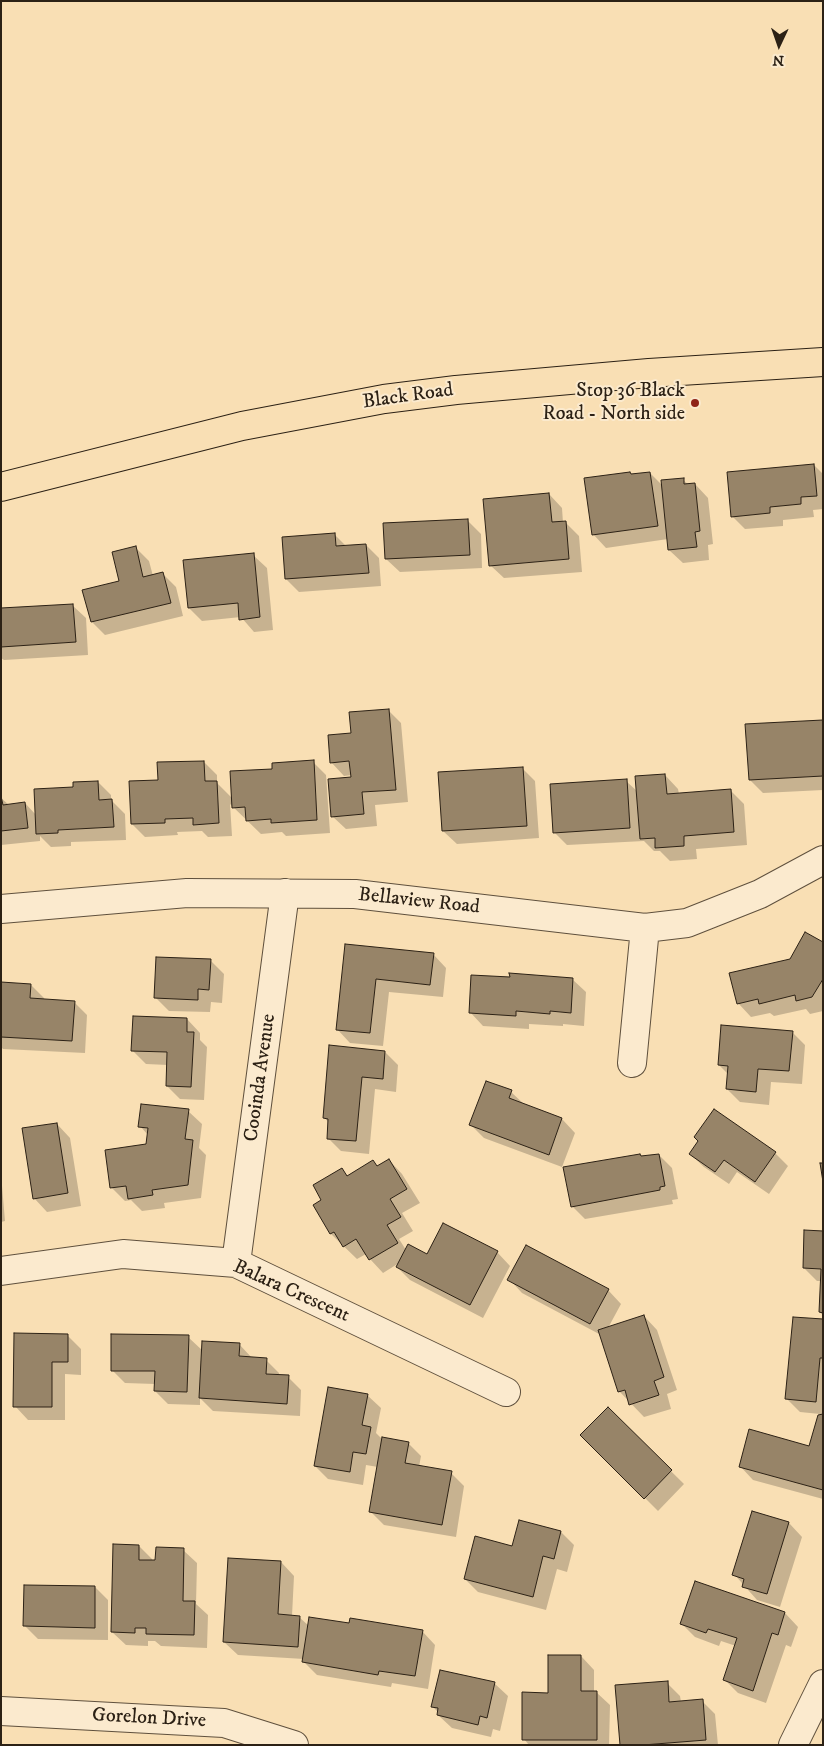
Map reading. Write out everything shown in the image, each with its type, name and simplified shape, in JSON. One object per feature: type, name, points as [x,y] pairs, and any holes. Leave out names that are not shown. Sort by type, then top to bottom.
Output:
[{"type":"main road","name":"Black Road","points":[[1,487],[242,426],[384,399],[465,389],[649,373],[823,362]]},
{"type":"street","name":"Bellaview Road","points":[[1,909],[187,893],[355,894],[646,928],[687,923],[760,894],[823,860]]},
{"type":"street","name":"Cooinda Avenue","points":[[236,1263],[286,893]]},
{"type":"street","points":[[632,1063],[646,928]]},
{"type":"street","name":"Balara Crescent","points":[[1,1271],[123,1254],[236,1263],[506,1392]]},
{"type":"street","points":[[793,1745],[823,1684]]},
{"type":"street","name":"Gorelon Drive","points":[[1,1711],[224,1723],[294,1745]]},
{"type":"building","points":[[814,464],[817,496],[801,497],[801,504],[770,507],[770,513],[731,517],[727,472]]},
{"type":"building","points":[[630,472],[631,474],[650,472],[658,526],[592,535],[584,478]]},
{"type":"building","points":[[684,478],[684,484],[695,483],[700,531],[695,532],[697,547],[668,550],[661,480]]},
{"type":"building","points":[[549,493],[552,522],[566,521],[569,559],[489,566],[483,499]]},
{"type":"building","points":[[468,519],[470,555],[385,559],[383,523]]},
{"type":"building","points":[[335,533],[336,546],[366,544],[369,573],[285,579],[282,537]]},
{"type":"building","points":[[136,546],[143,577],[163,572],[171,603],[91,622],[82,590],[119,581],[112,552]]},
{"type":"building","points":[[254,553],[260,617],[239,620],[238,603],[188,608],[183,560]]},
{"type":"building","points":[[73,604],[76,642],[1,647],[1,608]]},
{"type":"building","points":[[389,709],[396,790],[362,792],[364,814],[331,817],[328,779],[351,777],[349,761],[330,763],[328,735],[351,733],[349,712]]},
{"type":"building","points":[[823,720],[823,776],[749,780],[745,724]]},
{"type":"building","points":[[314,760],[317,820],[271,823],[271,819],[246,821],[245,807],[232,808],[230,771],[272,769],[272,763]]},
{"type":"building","points":[[204,761],[205,781],[217,781],[219,823],[193,825],[193,818],[165,819],[165,823],[131,824],[129,781],[158,780],[157,762]]},
{"type":"building","points":[[523,767],[527,826],[442,831],[438,772]]},
{"type":"building","points":[[665,774],[667,794],[731,789],[734,832],[684,836],[684,846],[655,848],[655,838],[640,839],[635,776]]},
{"type":"building","points":[[627,779],[630,828],[553,833],[550,784]]},
{"type":"building","points":[[98,781],[99,800],[112,799],[114,827],[58,830],[58,833],[36,834],[34,789],[73,787],[73,782]]},
{"type":"building","points":[[1,796],[3,805],[25,802],[28,828],[1,831]]},
{"type":"building","points":[[805,932],[823,942],[823,979],[812,997],[796,1001],[795,995],[759,1004],[758,999],[737,1004],[729,973],[790,959]]},
{"type":"building","points":[[345,944],[434,953],[430,985],[376,979],[370,1033],[336,1030]]},
{"type":"building","points":[[156,957],[211,959],[209,990],[198,989],[198,1000],[154,998]]},
{"type":"building","points":[[509,973],[573,978],[571,1013],[550,1011],[550,1014],[516,1011],[516,1016],[469,1013],[471,975],[510,977]]},
{"type":"building","points":[[1,982],[31,984],[30,998],[75,1001],[72,1041],[1,1037]]},
{"type":"building","points":[[133,1016],[187,1018],[187,1032],[194,1032],[191,1087],[166,1086],[167,1052],[131,1051]]},
{"type":"building","points":[[721,1025],[793,1031],[789,1071],[758,1069],[756,1092],[726,1089],[728,1066],[718,1065]]},
{"type":"building","points":[[329,1045],[385,1051],[383,1079],[362,1077],[356,1141],[327,1139],[328,1119],[323,1118]]},
{"type":"building","points":[[486,1081],[512,1090],[509,1098],[562,1118],[549,1155],[469,1125]]},
{"type":"building","points":[[141,1104],[189,1109],[185,1139],[193,1140],[188,1185],[152,1190],[153,1195],[128,1199],[126,1186],[110,1188],[105,1150],[146,1144],[148,1128],[138,1127]]},
{"type":"building","points":[[714,1109],[776,1152],[755,1182],[724,1160],[715,1172],[689,1154],[698,1141],[694,1137]]},
{"type":"building","points":[[57,1123],[68,1193],[33,1199],[22,1128]]},
{"type":"building","points":[[640,1154],[641,1156],[659,1154],[665,1186],[660,1187],[660,1190],[571,1207],[563,1167]]},
{"type":"building","points":[[389,1159],[407,1189],[390,1199],[401,1217],[387,1225],[398,1243],[369,1260],[356,1239],[343,1247],[334,1232],[330,1234],[313,1205],[321,1200],[313,1185],[342,1168],[347,1176],[373,1160],[377,1166]]},
{"type":"building","points":[[820,1163],[823,1163],[823,1182]]},
{"type":"building","points":[[443,1223],[498,1251],[470,1305],[396,1267],[408,1244],[427,1254]]},
{"type":"building","points":[[804,1230],[823,1231],[823,1313],[819,1312],[821,1269],[803,1268]]},
{"type":"building","points":[[526,1245],[609,1289],[590,1324],[507,1280]]},
{"type":"building","points":[[644,1315],[664,1377],[654,1381],[659,1395],[629,1405],[625,1390],[618,1392],[598,1330]]},
{"type":"building","points":[[793,1317],[823,1319],[823,1358],[820,1358],[816,1402],[785,1399]]},
{"type":"building","points":[[14,1333],[68,1334],[68,1362],[52,1362],[52,1407],[13,1407]]},
{"type":"building","points":[[111,1334],[189,1335],[187,1392],[154,1391],[155,1371],[111,1371]]},
{"type":"building","points":[[202,1341],[240,1343],[239,1356],[267,1358],[266,1374],[289,1375],[287,1404],[199,1398]]},
{"type":"building","points":[[328,1387],[368,1394],[362,1425],[371,1427],[366,1454],[353,1452],[350,1472],[314,1466]]},
{"type":"building","points":[[608,1407],[672,1470],[644,1499],[580,1435]]},
{"type":"building","points":[[823,1414],[823,1490],[739,1467],[749,1429],[809,1446],[818,1415]]},
{"type":"building","points":[[382,1437],[409,1442],[405,1463],[452,1471],[442,1525],[369,1512]]},
{"type":"building","points":[[752,1511],[789,1522],[767,1594],[742,1587],[744,1579],[732,1575]]},
{"type":"building","points":[[519,1520],[561,1531],[554,1559],[543,1556],[533,1597],[464,1579],[475,1536],[512,1546]]},
{"type":"building","points":[[113,1544],[139,1545],[139,1560],[155,1560],[156,1547],[184,1548],[183,1601],[195,1601],[194,1635],[146,1634],[146,1628],[135,1628],[135,1633],[111,1632]]},
{"type":"building","points":[[228,1558],[281,1561],[278,1614],[300,1616],[298,1647],[223,1642]]},
{"type":"building","points":[[695,1581],[785,1612],[778,1635],[772,1633],[753,1691],[723,1680],[737,1638],[708,1629],[706,1633],[680,1624]]},
{"type":"building","points":[[24,1585],[95,1586],[95,1628],[23,1626]]},
{"type":"building","points":[[309,1617],[349,1623],[350,1618],[423,1630],[415,1676],[379,1671],[378,1675],[302,1662]]},
{"type":"building","points":[[548,1655],[581,1655],[581,1691],[597,1691],[597,1740],[522,1740],[522,1692],[548,1693]]},
{"type":"building","points":[[440,1670],[495,1682],[487,1718],[480,1716],[478,1725],[437,1715],[438,1708],[431,1707]]},
{"type":"building","points":[[668,1681],[669,1702],[703,1699],[706,1740],[620,1745],[615,1685]]},
{"type":"place","name":"Stop 36 Black Road - North side","points":[[695,403]]}]
